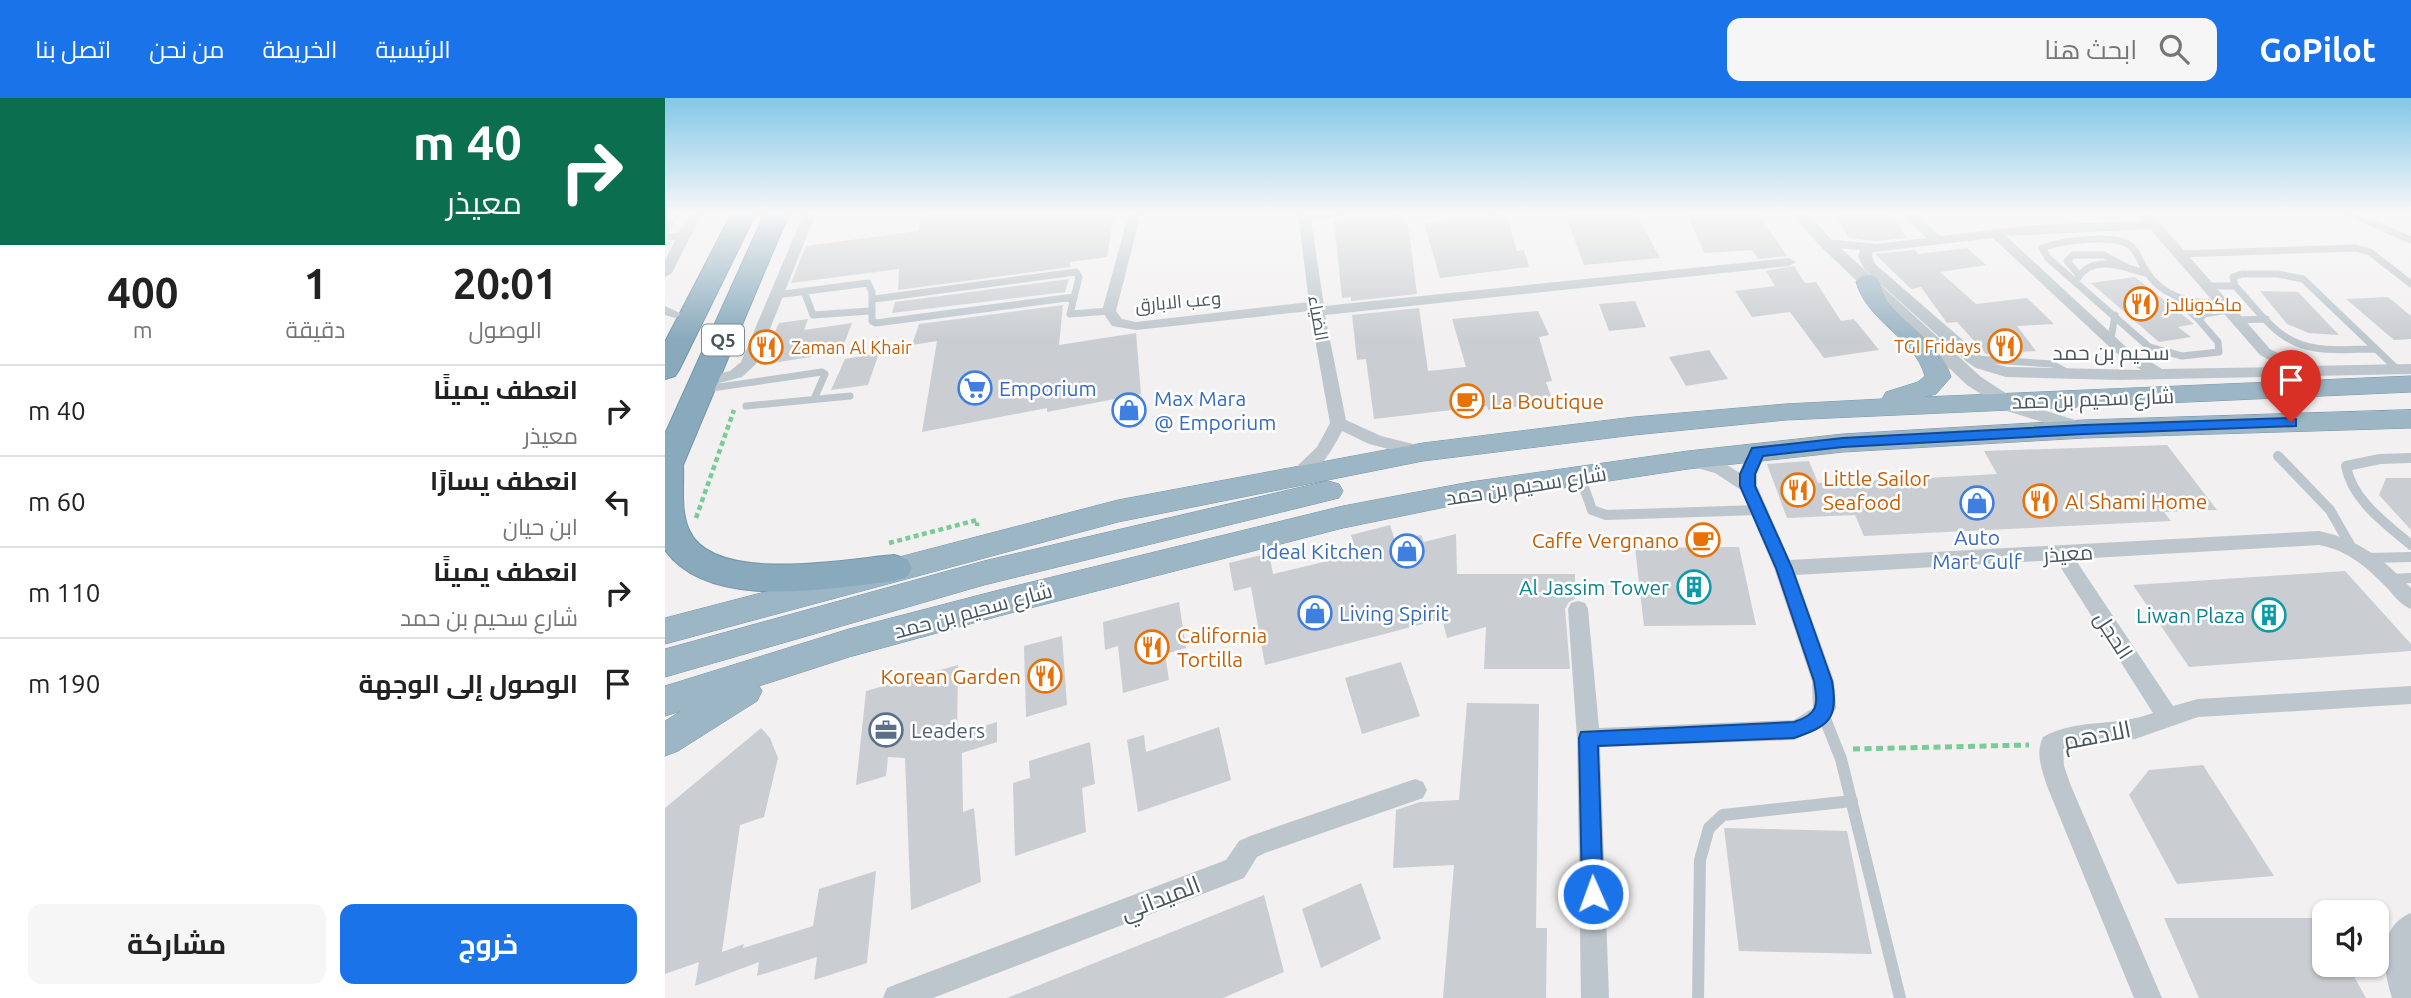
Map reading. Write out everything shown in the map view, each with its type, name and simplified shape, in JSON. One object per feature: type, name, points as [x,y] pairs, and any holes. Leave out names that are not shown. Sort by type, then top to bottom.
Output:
[{"type":"highway","name":"Q5","points":[[668,319],[705,255]]},
{"type":"highway","points":[[665,370],[723,255]]},
{"type":"highway","name":"Q5","points":[[666,468],[759,255]]},
{"type":"highway","points":[[1868,282],[1872,299],[1926,354],[1937,368],[1938,377],[1927,388],[1896,397],[1879,407]]},
{"type":"highway","points":[[2186,395],[2215,372]]},
{"type":"highway","name":"شارع سحيم بن حمد","points":[[665,631],[885,557],[977,547],[1118,511],[1423,452],[1581,432],[1786,412],[2002,400],[2186,395],[2407,374]]},
{"type":"highway","points":[[2291,422],[2300,413],[2312,408],[2411,402]]},
{"type":"highway","name":"شارع سحيم بن حمد","points":[[665,701],[849,643],[999,603],[1343,517],[1470,492],[1688,460],[1843,443],[2084,429],[2411,419]]},
{"type":"highway","points":[[665,663],[984,573],[1294,498],[1518,454],[1581,432]]},
{"type":"highway","points":[[666,468],[668,513],[673,534],[684,552],[700,565],[721,573],[767,576],[885,557]]},
{"type":"highway","points":[[665,740],[733,696],[849,643]]},
{"type":"street","points":[[702,386],[736,374],[748,364],[792,255]]},
{"type":"street","name":"وعب الابارق","points":[[1124,255],[1109,311],[1117,323],[1136,326],[1789,262]]},
{"type":"street","name":"الضياء","points":[[1310,255],[1338,423]]},
{"type":"street","points":[[1839,255],[1974,381],[2002,400],[2030,413],[2084,429]]},
{"type":"street","name":"سحيم بن حمد","points":[[1865,255],[1869,266],[1973,359],[1982,365],[2006,372],[2119,375],[2301,369],[2407,374]]},
{"type":"street","points":[[2019,255],[2115,344],[2157,373]]},
{"type":"street","points":[[2180,255],[2265,352],[2301,369]]},
{"type":"street","points":[[2115,344],[2123,367],[2119,375]]},
{"type":"street","points":[[2260,372],[2266,360],[2265,352]]},
{"type":"street","points":[[1297,475],[1324,450],[1338,423],[1375,440],[1423,452]]},
{"type":"street","points":[[1588,738],[1794,730],[1812,724],[1823,714],[1826,699],[1823,681],[1784,568],[1748,486],[1748,474],[1757,452]]},
{"type":"street","points":[[1688,460],[1721,470],[1748,486]]},
{"type":"street","name":"معيذر","points":[[1784,568],[2062,554],[2299,538],[2334,540],[2350,545]]},
{"type":"street","points":[[2350,545],[2369,558],[2411,601]]},
{"type":"street","name":"الحجل","points":[[2062,554],[2167,716]]},
{"type":"street","points":[[1578,609],[1588,738],[1595,998]]},
{"type":"street","name":"الادهم","points":[[2148,998],[2059,786],[2052,766],[2051,744],[2058,739],[2072,736],[2127,731],[2198,708],[2411,695]]},
{"type":"street","name":"الميداني","points":[[897,998],[949,988],[1235,869],[1248,849],[1259,844],[1415,790]]},
{"type":"street","points":[[2406,998],[2397,953],[2404,931],[2411,926]]},
{"type":"lane","points":[[2046,255],[2078,278],[2141,343],[2161,352],[2182,356],[2218,352],[2218,342],[2199,320],[2157,285],[2137,255]]},
{"type":"lane","points":[[2078,278],[2067,261],[2068,257],[2091,255]]},
{"type":"lane","points":[[2105,255],[2130,269]]},
{"type":"lane","points":[[2374,255],[2411,284]]},
{"type":"lane","points":[[2078,278],[2083,267],[2089,264],[2115,264],[2148,274]]},
{"type":"lane","points":[[874,299],[1076,272],[1079,277],[1070,314],[1109,311]]},
{"type":"lane","points":[[2376,349],[2302,345],[2289,340],[2235,286],[2233,277],[2242,274],[2278,274],[2303,279],[2376,349],[2407,374]]},
{"type":"lane","points":[[776,295],[868,283],[874,299],[870,311],[872,321],[877,323],[1074,298]]},
{"type":"lane","points":[[2206,286],[2235,286]]},
{"type":"lane","points":[[804,291],[813,315],[870,311]]},
{"type":"lane","points":[[2174,297],[2266,319]]},
{"type":"lane","points":[[2199,320],[2204,314],[2229,311]]},
{"type":"lane","points":[[2115,315],[2115,344]]},
{"type":"lane","points":[[702,386],[822,372],[825,374],[814,399]]},
{"type":"lane","points":[[746,406],[850,396]]},
{"type":"lane","points":[[2278,456],[2335,517],[2344,529],[2350,545]]},
{"type":"lane","points":[[2411,458],[2380,459],[2346,466],[2346,476],[2370,508],[2411,545]]},
{"type":"lane","points":[[1580,476],[1592,510],[1606,515],[1758,510]]},
{"type":"lane","points":[[2369,558],[2411,557]]},
{"type":"lane","points":[[2390,579],[2411,578]]},
{"type":"lane","points":[[1823,714],[1837,749],[1900,998]]},
{"type":"lane","points":[[1698,998],[1700,860],[1710,828],[1723,815],[1851,801]]},
{"type":"path","points":[[695,524],[744,383]]},
{"type":"path","points":[[885,557],[977,520],[977,547]]},
{"type":"path","points":[[1837,749],[2051,744]]},
{"type":"building","points":[[802,255],[1107,255],[1070,262],[1070,267],[898,290],[899,269],[791,283]]},
{"type":"building","points":[[1338,255],[1412,255],[1417,294],[1351,301],[1351,297],[1342,298]]},
{"type":"building","points":[[1433,255],[1525,255],[1529,267],[1440,278]]},
{"type":"building","points":[[1580,255],[1658,255],[1660,258],[1584,265]]},
{"type":"building","points":[[1755,255],[1787,256],[1758,259]]},
{"type":"building","points":[[1876,255],[1975,255],[1986,265],[1940,272],[1976,304],[2027,298],[2054,324],[2017,326],[2036,351],[1986,354],[1957,322],[1947,323],[1921,287],[1911,289]]},
{"type":"building","points":[[1794,266],[1805,283],[1816,282],[1841,321],[1854,319],[1879,350],[1824,358],[1790,312],[1752,317],[1735,291],[1775,286],[1766,271]]},
{"type":"building","name":"ماكدونالدز","points":[[2135,277],[2194,324],[2178,327],[2191,337],[2159,342],[2091,283]]},
{"type":"building","points":[[1069,279],[1065,292],[892,313],[895,302]]},
{"type":"building","points":[[2260,291],[2298,292],[2339,335],[2309,333],[2287,324]]},
{"type":"building","points":[[2388,297],[2411,316],[2411,339],[2394,340],[2346,299]]},
{"type":"building","points":[[1635,301],[1646,327],[1609,331],[1599,304]]},
{"type":"building","points":[[1063,305],[1059,345],[1136,333],[1141,394],[1047,412],[1047,408],[922,432],[937,341],[912,345],[919,324]]},
{"type":"building","points":[[1419,308],[1428,371],[1466,367],[1452,319],[1538,311],[1549,335],[1539,337],[1552,381],[1546,382],[1552,399],[1521,402],[1523,406],[1488,410],[1487,406],[1374,419],[1366,359],[1357,360],[1352,315]]},
{"type":"building","points":[[808,319],[804,330],[852,323],[841,352],[760,365],[779,323]]},
{"type":"building","points":[[1709,350],[1728,379],[1686,386],[1669,357]]},
{"type":"building","points":[[879,353],[868,385],[831,390],[845,359]]},
{"type":"building","points":[[2167,445],[2217,510],[2164,512],[2171,521],[1864,536],[1855,515],[1787,518],[1767,464],[1809,461],[1818,483],[1927,478],[1997,474],[1984,451]]},
{"type":"building","points":[[2386,478],[2411,478],[2411,530],[2379,495]]},
{"type":"building","points":[[1390,525],[1395,541],[1421,535],[1424,542],[1456,534],[1457,574],[1575,574],[1575,599],[1569,602],[1565,609],[1570,669],[1484,669],[1486,627],[1447,638],[1442,619],[1265,665],[1251,587],[1234,591],[1229,563],[1269,553],[1273,574],[1357,554],[1351,535]]},
{"type":"building","name":"Al Jassim Tower","points":[[1739,547],[1756,625],[1644,626],[1635,548]]},
{"type":"building","name":"Liwan Plaza","points":[[2345,571],[2411,644],[2411,651],[2189,667],[2133,585]]},
{"type":"building","name":"California Tortilla","points":[[1179,602],[1186,648],[1165,654],[1169,680],[1123,693],[1118,646],[1105,650],[1103,622]]},
{"type":"building","name":"Korean Garden","points":[[1062,636],[1067,705],[1026,717],[1024,646]]},
{"type":"building","points":[[1401,662],[1420,716],[1362,734],[1345,678]]},
{"type":"building","points":[[958,665],[957,734],[997,722],[997,742],[962,753],[963,812],[974,808],[981,882],[911,910],[905,758],[888,757],[886,776],[856,785],[866,691]]},
{"type":"building","points":[[1467,703],[1539,704],[1536,928],[1547,928],[1546,998],[1443,998],[1454,865],[1393,868],[1396,810],[1420,802],[1459,800]]},
{"type":"building","points":[[1219,727],[1231,780],[1138,812],[1127,740],[1144,735],[1146,752]]},
{"type":"building","points":[[761,728],[770,738],[778,758],[764,817],[740,825],[722,952],[813,926],[819,889],[876,871],[867,963],[814,980],[817,957],[757,976],[759,962],[695,986],[699,962],[665,974],[665,808]]},
{"type":"building","points":[[1090,742],[1095,784],[1082,788],[1086,832],[1015,856],[1013,783],[1030,778],[1029,761]]},
{"type":"building","points":[[2203,765],[2274,876],[2177,884],[2129,795],[2149,770]]},
{"type":"building","points":[[1724,828],[1847,831],[1872,954],[1739,951]]},
{"type":"building","points":[[1361,883],[1381,939],[1321,968],[1302,909]]},
{"type":"building","points":[[1264,895],[1284,972],[1223,998],[1007,998]]},
{"type":"building","points":[[2164,918],[2312,918],[2312,977],[2354,977],[2366,998],[2199,998]]},
{"type":"place","name":"ماكدونالدز","points":[[2141,304]]},
{"type":"place","name":"TGI Fridays","points":[[2005,346]]},
{"type":"place","name":"Zaman Al Khair","points":[[766,347]]},
{"type":"place","name":"Emporium","points":[[975,388]]},
{"type":"place","name":"La Boutique","points":[[1467,401]]},
{"type":"place","name":"Max Mara @ Emporium","points":[[1129,410]]},
{"type":"place","name":"Little Sailor Seafood","points":[[1798,490]]},
{"type":"place","name":"Al Shami Home","points":[[2040,501]]},
{"type":"place","name":"Auto Mart Gulf","points":[[1977,503]]},
{"type":"place","name":"Caffe Vergnano","points":[[1703,540]]},
{"type":"place","name":"Ideal Kitchen","points":[[1407,551]]},
{"type":"place","name":"Al Jassim Tower","points":[[1694,587]]},
{"type":"place","name":"Living Spirit","points":[[1315,613]]},
{"type":"place","name":"Liwan Plaza","points":[[2269,615]]},
{"type":"place","name":"California Tortilla","points":[[1152,647]]},
{"type":"place","name":"Korean Garden","points":[[1045,676]]},
{"type":"place","name":"Leaders","points":[[886,730]]},
{"type":"route","points":[[1593,894],[1588,738],[1794,730],[1812,724],[1823,714],[1826,699],[1823,681],[1784,568],[1748,486],[1751,462],[1757,452],[1843,443],[2084,429],[2291,422]]}]
